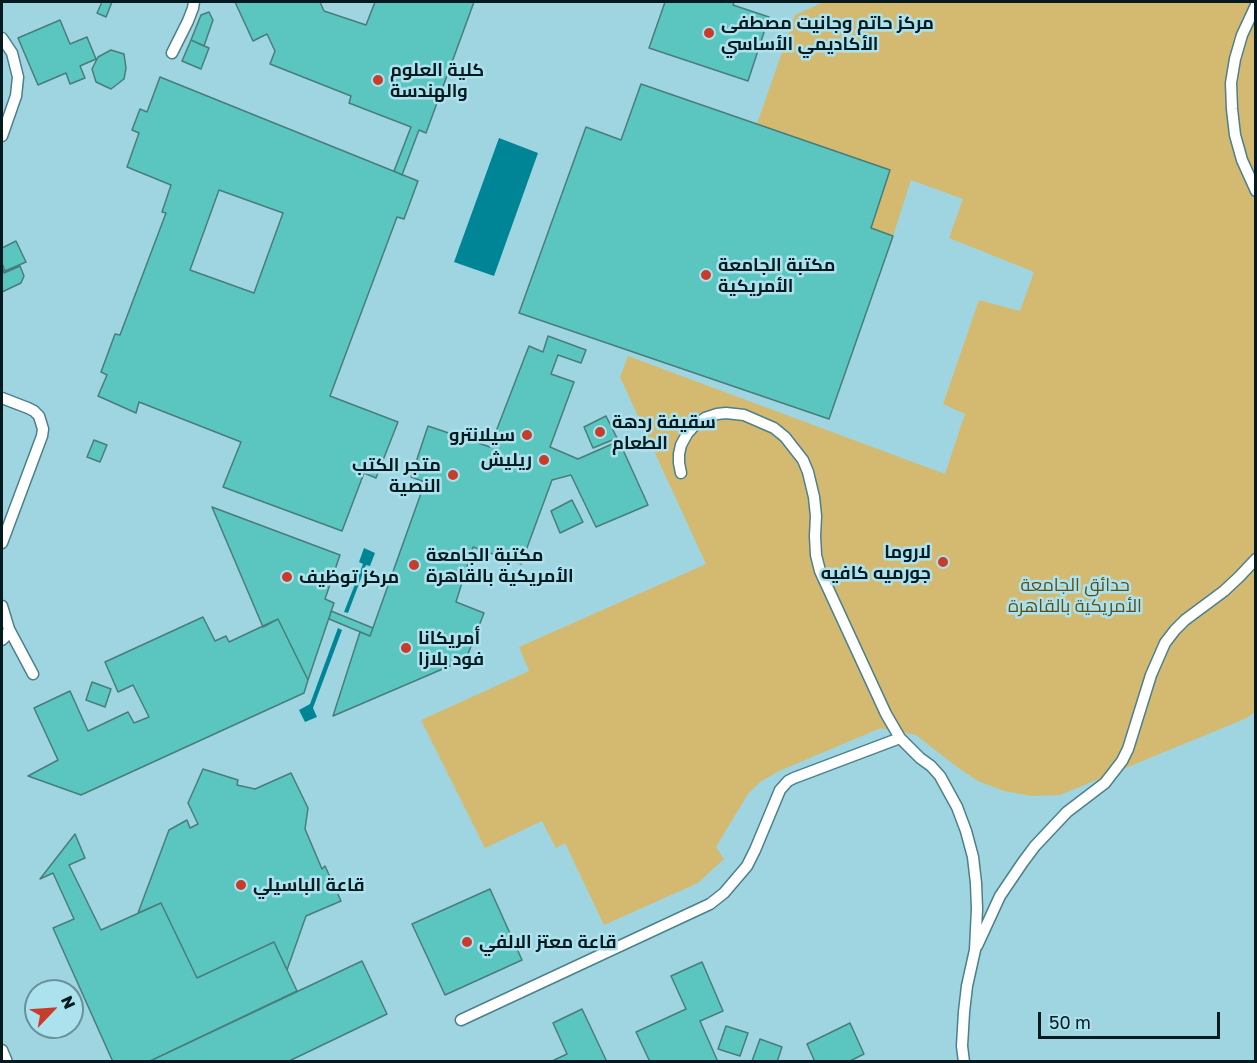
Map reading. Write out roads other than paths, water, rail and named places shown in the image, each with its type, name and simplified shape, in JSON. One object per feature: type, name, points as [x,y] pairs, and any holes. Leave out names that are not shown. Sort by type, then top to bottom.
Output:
[{"type":"lane","points":[[172,53],[188,21],[194,2]]},
{"type":"lane","points":[[1256,5],[1242,35],[1231,83],[1235,135],[1242,160],[1256,191]]},
{"type":"lane","points":[[2,38],[12,53],[18,77],[16,96],[2,136]]},
{"type":"lane","points":[[2,398],[34,411],[39,416],[43,429],[2,543]]},
{"type":"lane","points":[[681,473],[679,454],[687,434],[700,422],[717,414],[735,413],[774,428],[795,448],[808,472],[816,516],[816,555],[820,571],[880,702],[900,738],[940,776],[957,807],[973,857],[977,909],[975,950],[964,1012],[963,1062]]},
{"type":"lane","points":[[975,950],[1000,896],[1035,846],[1067,812],[1105,783],[1122,761],[1131,743],[1151,675],[1165,643],[1185,620],[1224,591],[1256,559]]},
{"type":"lane","points":[[2,606],[9,629],[33,674]]},
{"type":"lane","points":[[2,640],[9,629]]},
{"type":"lane","points":[[461,1020],[710,904],[736,880],[747,866],[780,790],[788,781],[900,738]]},
{"type":"lane","points":[[2,1050],[7,1062]]},
{"type":"water","points":[[499,138],[538,153],[494,276],[454,262]]},
{"type":"water","points":[[364,548],[375,553],[370,566],[366,565],[348,613],[344,612],[363,564],[359,562]]},
{"type":"water","points":[[338,628],[342,630],[313,708],[317,717],[305,722],[299,710],[310,704]]},
{"type":"place","name":"مركز حاتم وجانيت مصطفى الأكاديمي الأساسي","points":[[709,33]]},
{"type":"place","name":"كلية العلوم والهندسة","points":[[378,80]]},
{"type":"place","name":"مكتبة الجامعة الأمريكية","points":[[706,275]]},
{"type":"place","name":"سقيفة ردهة الطعام","points":[[600,432]]},
{"type":"place","name":"سيلانترو","points":[[527,435]]},
{"type":"place","name":"ريليش","points":[[544,460]]},
{"type":"place","name":"متجر الكتب النصية","points":[[453,475]]},
{"type":"place","name":"لاروما جورميه كافيه","points":[[943,562]]},
{"type":"place","name":"مكتبة الجامعة الأمريكية بالقاهرة","points":[[414,565]]},
{"type":"place","name":"مركز توظيف","points":[[287,577]]},
{"type":"place","name":"أمريكانا فود بلازا","points":[[406,648]]},
{"type":"place","name":"قاعة الباسيلي","points":[[241,885]]},
{"type":"place","name":"قاعة معتز الالفي","points":[[467,942]]},
{"type":"park label","name":"حدائق الجامعة الأمريكية بالقاهرة","points":[[1075,595]]}]
